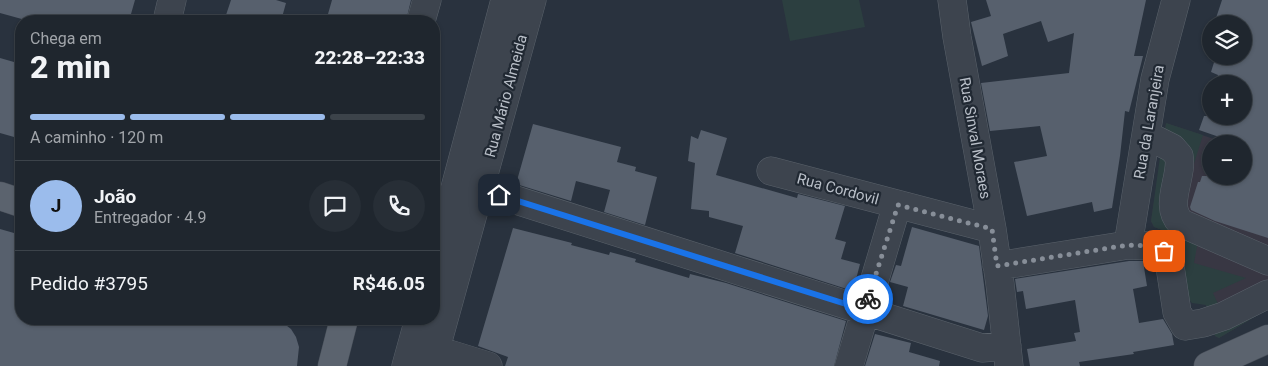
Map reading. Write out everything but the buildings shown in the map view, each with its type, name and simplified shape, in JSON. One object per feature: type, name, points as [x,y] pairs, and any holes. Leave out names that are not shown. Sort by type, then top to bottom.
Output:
[{"type":"main road","points":[[0,196],[15,201]]},
{"type":"main road","points":[[332,366],[342,325]]},
{"type":"main road","points":[[1208,366],[1265,339]]},
{"type":"street","points":[[168,15],[172,0]]},
{"type":"street","points":[[423,15],[427,0]]},
{"type":"street","name":"Rua Mário Almeida","points":[[440,245],[505,0]]},
{"type":"street","name":"Rua Mário Almeida","points":[[434,358],[532,0]]},
{"type":"street","name":"Rua Sinval Moraes","points":[[952,0],[956,37],[992,229],[1008,356]]},
{"type":"street","name":"Rua da Laranjeira","points":[[1128,245],[1155,79],[1176,0]]},
{"type":"street","points":[[1146,135],[1172,148],[1179,156],[1173,209],[1176,218],[1181,223],[1268,261]]},
{"type":"street","name":"Rua Cordovil","points":[[771,171],[992,229]]},
{"type":"street","points":[[481,189],[1008,356]]},
{"type":"street","points":[[849,366],[898,205]]},
{"type":"street","points":[[997,266],[1128,245],[1154,246],[1164,251],[1169,260],[1177,312],[1184,326],[1215,320],[1268,294]]},
{"type":"street","points":[[406,366],[417,325]]},
{"type":"street","points":[[434,358],[488,366]]},
{"type":"shaded area","points":[[782,0],[859,0],[865,27],[790,41]]},
{"type":"shaded area","points":[[1166,123],[1202,135],[1202,185],[1252,185],[1252,152],[1268,157],[1268,309],[1219,338],[1215,336],[1206,305],[1190,301],[1178,239],[1173,234],[1154,227],[1151,221]]},
{"type":"shaded area","points":[[1166,123],[1203,135],[1179,211],[1164,137]]},
{"type":"shaded area","points":[[1161,150],[1170,154],[1168,208],[1198,241],[1194,263],[1246,278],[1213,293],[1220,308],[1209,314],[1206,305],[1192,303],[1188,298],[1178,239],[1173,234],[1154,227],[1151,221]]},
{"type":"shaded area","points":[[1268,309],[1219,338],[1215,336],[1212,324]]},
{"type":"way so far","points":[[868,299],[898,205],[992,229],[997,266],[1128,245],[1154,246],[1164,251]]},
{"type":"route","points":[[499,195],[865,310],[868,299]]}]
